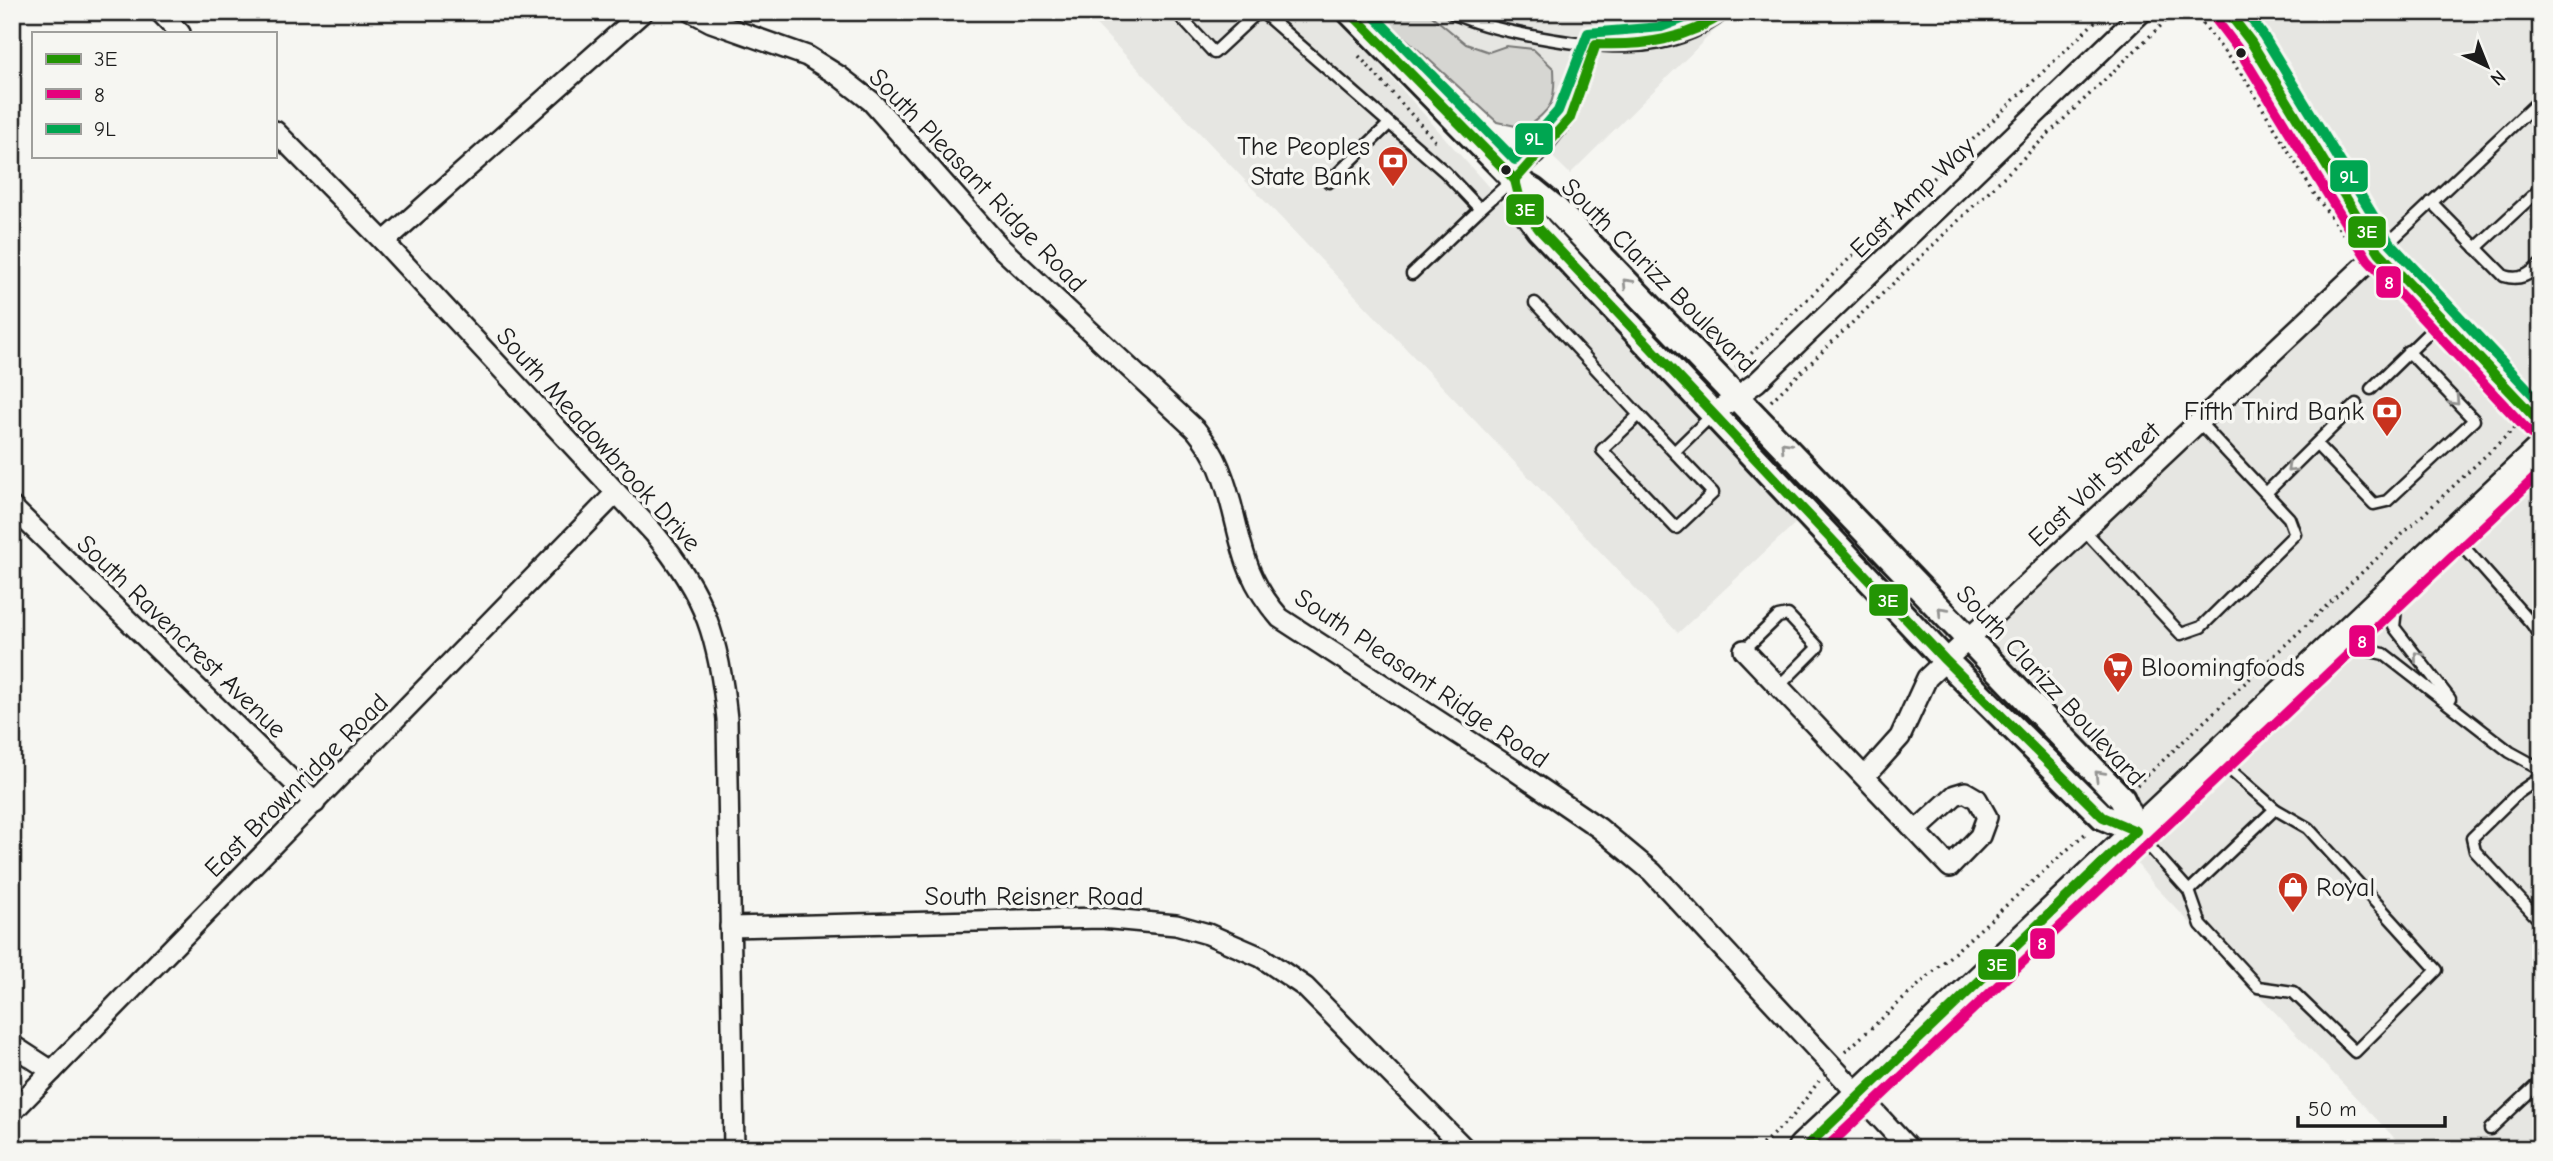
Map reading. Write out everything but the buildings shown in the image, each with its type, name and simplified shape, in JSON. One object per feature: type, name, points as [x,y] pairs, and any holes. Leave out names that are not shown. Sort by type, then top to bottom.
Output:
[{"type":"highway","points":[[1804,1149],[2136,831],[2541,452]]},
{"type":"street","points":[[160,12],[179,32]]},
{"type":"street","points":[[384,243],[643,12]]},
{"type":"street","name":"South Pleasant Ridge Road","points":[[692,12],[711,22],[807,55],[871,101],[1001,248],[1196,430],[1218,464],[1248,571],[1260,593],[1280,618],[1599,828],[1652,872],[1909,1149]]},
{"type":"street","name":"South Clarizz Boulevard","points":[[1350,12],[1515,180],[1556,209],[1738,397],[2122,799],[2136,831]]},
{"type":"street","name":"East Amp Way","points":[[1713,414],[1738,397],[2142,12]]},
{"type":"street","points":[[2228,12],[2251,42],[2374,257],[2443,319],[2541,424]]},
{"type":"street","name":"South Meadowbrook Drive","points":[[276,132],[384,243],[654,533],[681,567],[704,610],[716,642],[727,719],[734,1149]]},
{"type":"street","name":"South Clarizz Boulevard","points":[[1515,180],[1521,204],[1539,229],[1945,660],[2103,817],[2136,831]]},
{"type":"street","name":"East Volt Street","points":[[1866,775],[1900,737],[1927,678],[2374,257]]},
{"type":"street","name":"East Brownridge Road","points":[[12,1112],[616,493]]},
{"type":"street","name":"South Ravencrest Avenue","points":[[12,508],[316,803]]},
{"type":"street","points":[[1744,650],[1917,831]]},
{"type":"street","name":"South Reisner Road","points":[[730,928],[1101,918],[1176,925],[1208,934],[1261,957],[1305,987],[1465,1149]]},
{"type":"street","points":[[12,1045],[52,1071]]},
{"type":"lane","points":[[1176,12],[1214,53],[1260,12],[1445,172],[1480,209]]},
{"type":"lane","points":[[1450,12],[1464,19],[1535,35],[1631,47],[1697,31],[1726,12]]},
{"type":"lane","points":[[1653,43],[1664,12]]},
{"type":"lane","points":[[1412,274],[1544,151],[1570,118],[1596,44]]},
{"type":"lane","points":[[2374,257],[2539,103]]},
{"type":"lane","points":[[1329,182],[1389,124]]},
{"type":"lane","points":[[2476,248],[2541,188]]},
{"type":"lane","points":[[2431,202],[2504,276],[2515,280],[2529,275],[2541,264]]},
{"type":"lane","points":[[1535,303],[1713,493],[1676,528],[1602,450],[1639,415]]},
{"type":"lane","points":[[2371,389],[2443,319]]},
{"type":"lane","points":[[2316,444],[2374,504],[2387,501],[2474,420],[2408,351]]},
{"type":"lane","points":[[2267,492],[2356,404]]},
{"type":"lane","points":[[1674,452],[1713,414]]},
{"type":"lane","points":[[2084,530],[2181,634],[2201,627],[2295,534],[2290,518],[2199,422]]},
{"type":"lane","points":[[2453,534],[2537,623],[2541,639]]},
{"type":"lane","points":[[2401,583],[2394,627],[2458,711]]},
{"type":"lane","points":[[1744,650],[1778,617],[1788,615],[1818,647],[1779,686]]},
{"type":"lane","points":[[2329,650],[2348,646],[2384,654],[2510,752],[2541,769]]},
{"type":"lane","points":[[2136,831],[2189,891],[2201,925],[2258,987],[2293,992],[2355,1052],[2437,970],[2308,828],[2274,809],[2215,757]]},
{"type":"lane","points":[[2541,777],[2518,793],[2472,838],[2475,851],[2541,922]]},
{"type":"lane","points":[[2189,891],[2274,809]]},
{"type":"lane","points":[[2490,1129],[2541,1081]]},
{"type":"path","points":[[1733,371],[2105,12]]},
{"type":"path","points":[[1766,405],[1790,386],[2175,12]]},
{"type":"path","points":[[2193,12],[2245,79],[2332,221],[2374,257]]},
{"type":"path","points":[[2142,780],[2511,432]]},
{"type":"path","points":[[1757,1149],[1793,1116],[1831,1065],[2091,829]]},
{"type":"shaded area","points":[[1084,12],[1333,12],[1502,202],[1802,517],[1678,633]]},
{"type":"shaded area","points":[[1377,12],[1427,12],[1466,44],[1489,52],[1506,46],[1533,49],[1554,69],[1553,98],[1547,110],[1525,128],[1497,122]]},
{"type":"shaded area","points":[[1406,12],[1733,12],[1570,174]]},
{"type":"shaded area","points":[[2204,12],[2541,12],[2541,1149],[2405,1149],[2154,885],[1957,638],[2385,230]]},
{"type":"transit line","name":"3E","points":[[1350,12],[1515,180],[1521,204],[1539,229],[1945,660],[2103,817],[2136,831],[1804,1149]]},
{"type":"transit line","name":"9L","points":[[1370,12],[1515,160],[1558,111],[1588,33],[1661,27],[1700,12]]},
{"type":"transit line","name":"3E","points":[[1515,180],[1570,118],[1596,44],[1631,44],[1664,39],[1696,29],[1726,12]]},
{"type":"transit line","name":"3E","points":[[2228,12],[2251,42],[2379,252],[2541,424]]},
{"type":"transit line","name":"9L","points":[[2246,12],[2263,35],[2390,243],[2541,403]]},
{"type":"transit line","name":"8","points":[[2217,21],[2239,50],[2368,260],[2531,434]]},
{"type":"transit line","name":"8","points":[[1825,1149],[2541,472]]},
{"type":"place","name":"The Peoples State Bank","points":[[1393,188]]},
{"type":"place","name":"Fifth Third Bank","points":[[2387,438]]},
{"type":"place","name":"Bloomingfoods","points":[[2118,694]]},
{"type":"place","name":"Royal","points":[[2293,914]]}]
